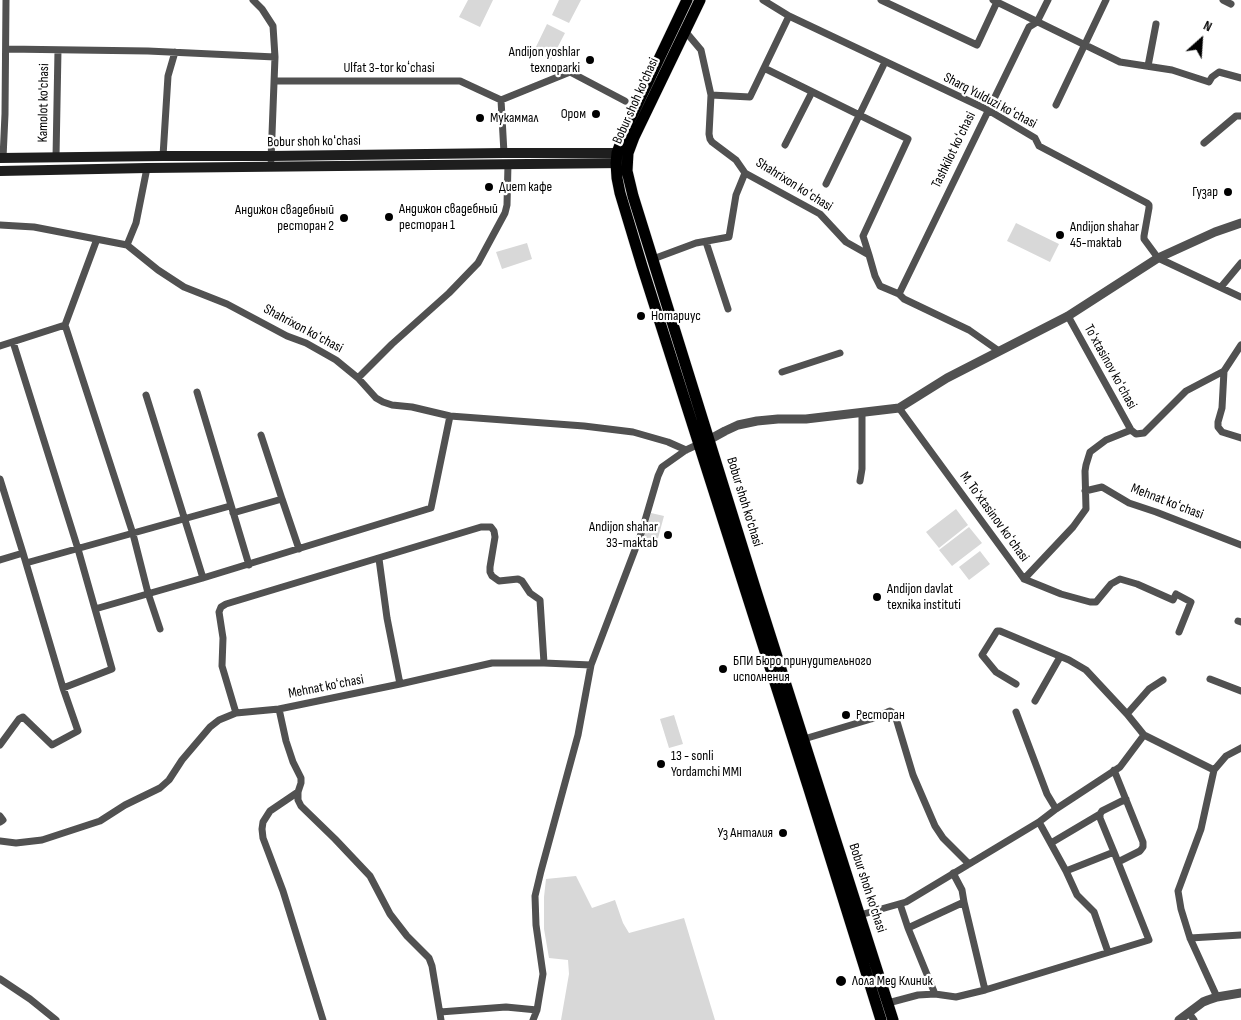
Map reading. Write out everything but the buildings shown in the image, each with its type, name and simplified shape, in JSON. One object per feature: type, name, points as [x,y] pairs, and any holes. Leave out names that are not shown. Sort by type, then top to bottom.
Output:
[{"type":"main road","name":"Bobur shoh ko'chasi","points":[[687,0],[629,122],[617,178],[620,193],[642,266],[759,600],[893,1020]]},
{"type":"main road","name":"Bobur shoh ko'chasi","points":[[700,0],[622,158],[653,259],[704,442],[881,1020]]},
{"type":"main road","name":"Bobur shoh koʻchasi","points":[[2,158],[504,153],[622,158]]},
{"type":"main road","name":"Bobur shoh koʻchasi","points":[[0,171],[508,164],[595,158]]},
{"type":"street","points":[[2,158],[6,0]]},
{"type":"street","points":[[253,0],[262,9],[273,26],[275,57],[272,168]]},
{"type":"street","name":"Sharq Yulduzi koʻchasi","points":[[763,0],[788,16],[988,110],[1035,138],[1038,146],[1149,205],[1144,239],[1158,258]]},
{"type":"street","points":[[881,0],[977,45],[995,1],[1120,62],[1172,70],[1208,82],[1219,72],[1241,78]]},
{"type":"street","name":"Tashkilot koʻchasi","points":[[899,294],[1029,27],[1037,22],[1048,0]]},
{"type":"street","points":[[1056,105],[1106,0]]},
{"type":"street","points":[[1223,0],[1231,4]]},
{"type":"street","points":[[711,95],[750,97],[788,16]]},
{"type":"street","points":[[1148,66],[1156,24]]},
{"type":"street","name":"Shahrixon koʻchasi","points":[[685,30],[700,50],[711,95],[710,138],[712,142],[736,160],[745,173],[820,214],[846,242],[869,255]]},
{"type":"street","points":[[6,49],[175,52],[275,57]]},
{"type":"street","name":"Kamolot ko'chasi","points":[[56,157],[58,50]]},
{"type":"street","points":[[163,156],[168,76],[175,52]]},
{"type":"street","points":[[826,184],[885,62]]},
{"type":"street","points":[[764,68],[908,139],[862,236],[874,276],[880,286],[969,330],[999,351]]},
{"type":"street","points":[[504,153],[500,100],[570,72],[625,101]]},
{"type":"street","name":"Ulfat 3-tor koʻchasi","points":[[274,81],[460,81],[500,100]]},
{"type":"street","points":[[785,146],[812,92]]},
{"type":"street","points":[[1204,143],[1236,116],[1241,116]]},
{"type":"street","points":[[358,378],[392,344],[450,293],[478,263],[505,214],[508,164]]},
{"type":"street","points":[[127,246],[136,223],[147,168]]},
{"type":"street","points":[[653,259],[696,242],[706,242],[728,237],[736,195],[745,173]]},
{"type":"street","points":[[534,1020],[543,974],[536,925],[535,896],[578,735],[591,665],[640,534],[662,467],[686,450],[738,425],[778,419],[806,419],[862,414],[899,408],[947,378],[1068,316],[1158,258],[1215,232],[1241,223]]},
{"type":"street","name":"Shahrixon koʻchasi","points":[[0,225],[34,227],[127,246],[184,288],[227,304],[336,360],[358,378],[376,398],[392,405],[412,406],[450,416],[584,426],[633,432],[668,442],[686,450]]},
{"type":"street","points":[[97,239],[65,325],[133,534],[148,593],[160,629]]},
{"type":"street","points":[[706,242],[728,309]]},
{"type":"street","points":[[1158,258],[1241,297]]},
{"type":"street","points":[[1220,288],[1241,263]]},
{"type":"street","name":"Toʻxtasinov koʻchasi","points":[[1068,316],[1131,430]]},
{"type":"street","points":[[0,346],[65,325]]},
{"type":"street","points":[[13,342],[78,549],[112,669],[63,688]]},
{"type":"street","name":"M. Toʻxtasinov koʻchasi","points":[[899,408],[1024,579],[1073,527],[1086,509],[1086,465],[1090,452],[1106,440],[1131,430],[1136,434],[1144,433],[1186,391],[1224,371],[1241,345]]},
{"type":"street","points":[[782,372],[840,353]]},
{"type":"street","points":[[1224,371],[1222,408],[1218,427],[1222,432],[1241,438]]},
{"type":"street","points":[[197,392],[249,564]]},
{"type":"street","points":[[146,395],[203,578]]},
{"type":"street","points":[[860,481],[862,469],[862,414]]},
{"type":"street","points":[[95,609],[431,508],[450,416]]},
{"type":"street","points":[[260,434],[299,549]]},
{"type":"street","points":[[0,479],[24,553],[63,688],[78,731],[52,744],[23,717],[19,719],[0,745]]},
{"type":"street","name":"Mehnat koʻchasi","points":[[1085,491],[1103,487],[1129,503],[1164,514],[1241,544]]},
{"type":"street","points":[[26,563],[186,519],[282,499]]},
{"type":"street","points":[[236,714],[222,666],[223,638],[220,607],[480,527],[491,527],[494,531],[495,537],[490,567],[492,576],[499,581],[518,579],[522,581],[530,593],[540,600],[544,663]]},
{"type":"street","points":[[0,560],[24,553]]},
{"type":"street","points":[[379,559],[387,618],[400,684]]},
{"type":"street","points":[[1024,579],[1061,594],[1090,602],[1096,602],[1111,584],[1120,579],[1137,584],[1173,600],[1176,594],[1191,602],[1179,632]]},
{"type":"street","points":[[1016,684],[996,672],[982,655],[997,632],[1004,632],[1070,660],[1086,670],[1144,735],[1214,770]]},
{"type":"street","points":[[1035,701],[1060,657]]},
{"type":"street","name":"Mehnat koʻchasi","points":[[441,1020],[429,958],[407,936],[390,914],[370,876],[301,806],[298,800],[298,792],[301,778],[293,762],[279,709],[492,664],[544,663],[591,665]]},
{"type":"street","points":[[1210,679],[1241,691]]},
{"type":"street","points":[[1127,714],[1149,689],[1163,680]]},
{"type":"street","points":[[0,840],[16,843],[42,840],[100,821],[125,805],[160,788],[169,780],[182,760],[210,727],[219,720],[236,714],[279,709]]},
{"type":"street","points":[[804,739],[871,719],[890,711],[893,713],[913,775],[935,826],[943,838],[969,864]]},
{"type":"street","points":[[1016,712],[1047,794],[1056,809]]},
{"type":"street","points":[[860,916],[906,902],[1039,822],[1120,767],[1144,735]]},
{"type":"street","points":[[1217,997],[1190,938],[1181,909],[1178,891],[1201,829],[1214,770],[1226,756],[1241,748]]},
{"type":"street","points":[[1114,770],[1143,842],[1143,847],[1140,851],[1118,862]]},
{"type":"street","points":[[298,792],[270,811],[263,822],[262,829],[263,838],[283,891],[323,1020]]},
{"type":"street","points":[[1051,843],[1102,811],[1126,799]]},
{"type":"street","points":[[888,1003],[918,995],[935,994],[956,997],[985,990],[1149,940],[1100,814]]},
{"type":"street","points":[[0,816],[3,820],[0,822]]},
{"type":"street","points":[[1039,822],[1077,895],[1094,912],[1108,952]]},
{"type":"street","points":[[1066,871],[1114,852]]},
{"type":"street","points":[[953,873],[962,890],[985,990]]},
{"type":"street","points":[[908,928],[964,902]]},
{"type":"street","points":[[900,904],[935,994]]},
{"type":"street","points":[[1190,938],[1241,935]]},
{"type":"street","points":[[0,979],[30,999],[56,1020]]},
{"type":"street","points":[[1179,1020],[1191,1016],[1203,1002],[1217,997],[1241,993]]},
{"type":"street","points":[[440,1012],[506,1007],[537,1010]]},
{"type":"shaded area","points":[[468,0],[493,0],[480,27],[459,17]]},
{"type":"shaded area","points":[[559,0],[581,0],[569,23],[552,15]]},
{"type":"shaded area","points":[[547,24],[565,33],[551,60],[534,51]]},
{"type":"shaded area","points":[[1016,223],[1059,244],[1050,262],[1007,241]]},
{"type":"shaded area","points":[[527,243],[532,259],[502,269],[496,252]]},
{"type":"shaded area","points":[[956,509],[968,525],[939,548],[926,532]]},
{"type":"shaded area","points":[[651,513],[664,516],[657,542],[644,538]]},
{"type":"shaded area","points":[[969,527],[982,543],[952,566],[939,550]]},
{"type":"shaded area","points":[[980,551],[990,564],[969,580],[959,567]]},
{"type":"shaded area","points":[[674,715],[683,744],[669,748],[660,719]]},
{"type":"shaded area","points":[[576,876],[592,908],[615,900],[623,923],[629,933],[684,918],[715,1020],[561,1020],[569,974],[568,960],[549,958],[544,929],[544,897],[546,879]]},
{"type":"place","name":"Andijon yoshlar texnoparki","points":[[590,60]]},
{"type":"place","name":"Ором","points":[[596,114]]},
{"type":"place","name":"Мукаммал","points":[[480,118]]},
{"type":"place","name":"Диет кафе","points":[[489,187]]},
{"type":"place","name":"Гузар","points":[[1228,192]]},
{"type":"place","name":"Андижон свадебный ресторан 1","points":[[389,217]]},
{"type":"place","name":"Андижон свадебный ресторан 2","points":[[344,218]]},
{"type":"place","name":"Andijon shahar 45-maktab","points":[[1060,235]]},
{"type":"place","name":"Нотариус","points":[[641,316]]},
{"type":"place","name":"Andijon shahar 33-maktab","points":[[668,535]]},
{"type":"place","name":"Andijon davlat texnika instituti","points":[[877,597]]},
{"type":"place","name":"БПИ Бюро принудительного исполнения","points":[[723,669]]},
{"type":"place","name":"Ресторан","points":[[846,715]]},
{"type":"place","name":"13 - sonli Yordamchi MMI","points":[[661,764]]},
{"type":"place","name":"Уз Анталия","points":[[783,833]]},
{"type":"place","name":"Лола Мед Клиник","points":[[841,981]]}]
